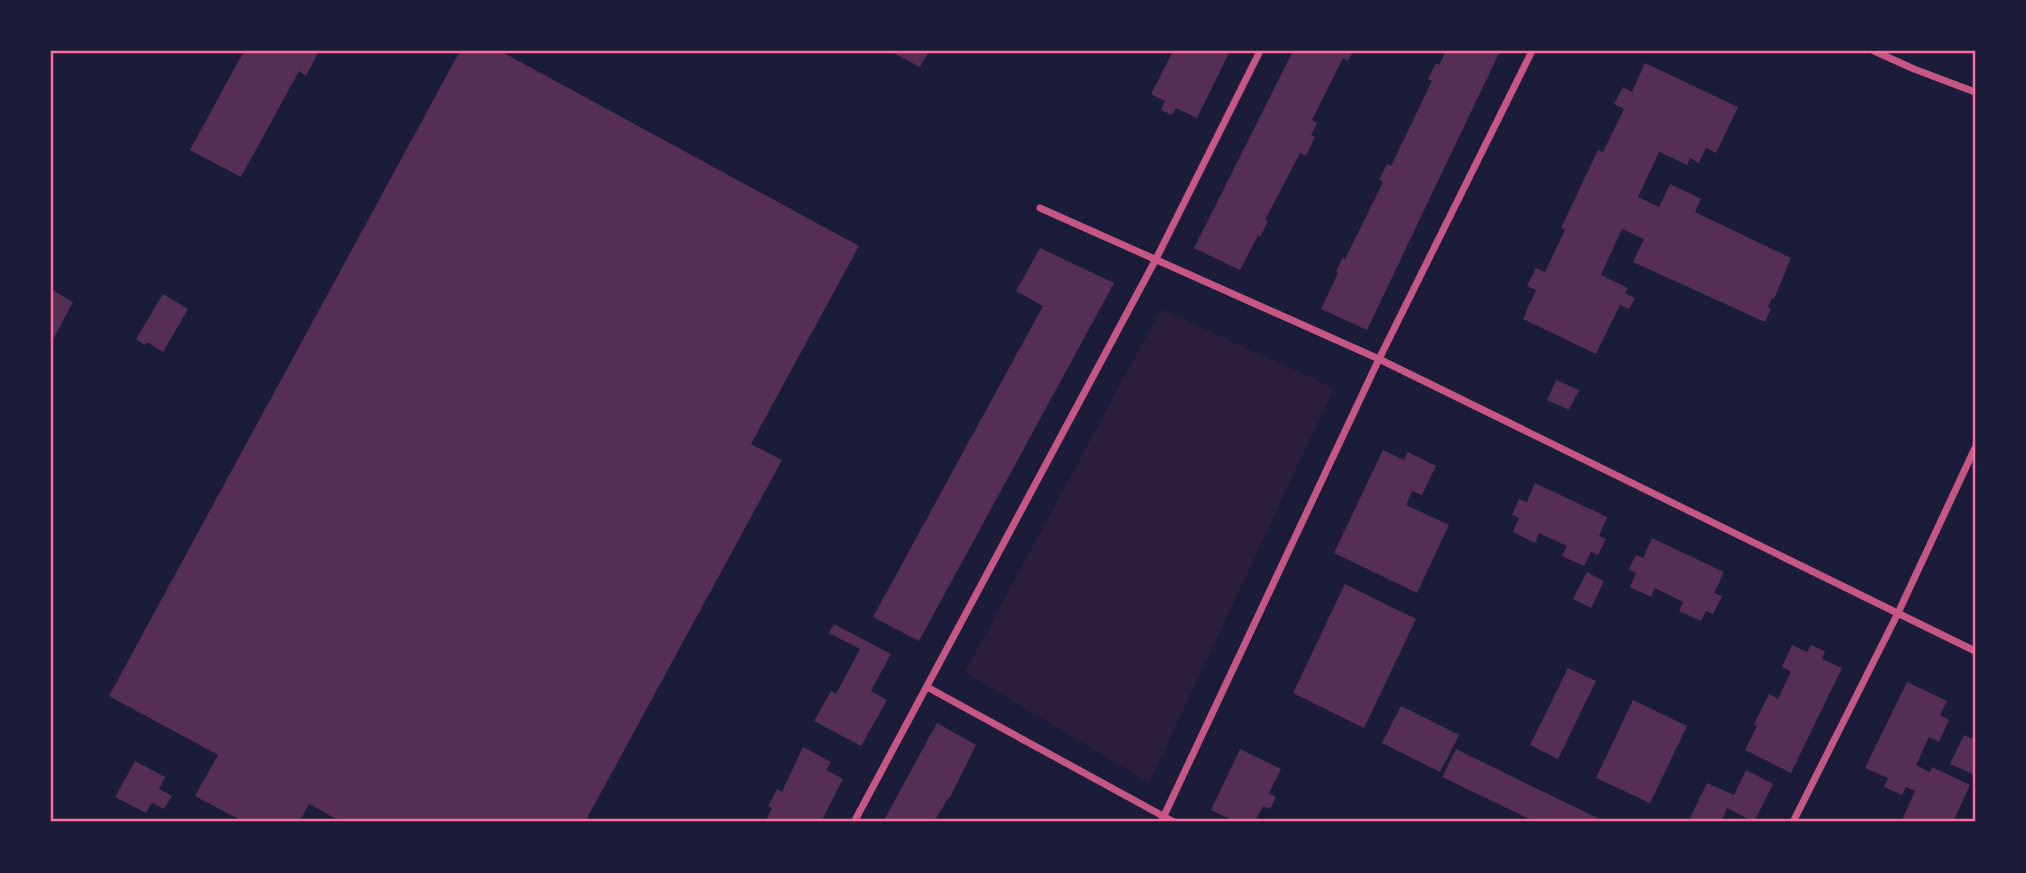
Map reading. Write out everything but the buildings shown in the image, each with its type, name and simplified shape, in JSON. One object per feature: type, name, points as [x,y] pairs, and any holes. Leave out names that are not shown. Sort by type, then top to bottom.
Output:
[{"type":"street","points":[[854,822],[1156,259],[1260,51]]},
{"type":"street","points":[[1162,820],[1379,359],[1532,51]]},
{"type":"street","points":[[1874,51],[1975,92]]},
{"type":"street","points":[[1040,208],[1379,359],[1975,651]]},
{"type":"street","points":[[1793,822],[1898,613],[1975,448]]},
{"type":"street","points":[[927,687],[1162,820],[1174,822]]},
{"type":"shaded area","points":[[1161,309],[1334,388],[1149,783],[965,672]]}]
